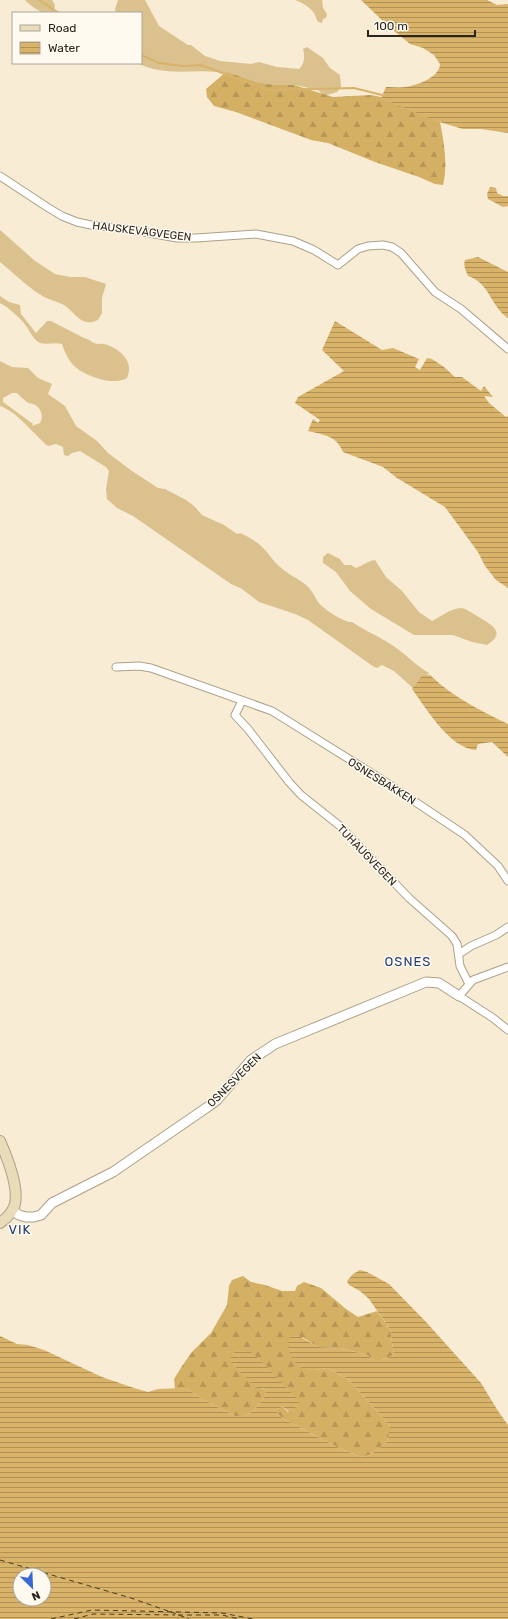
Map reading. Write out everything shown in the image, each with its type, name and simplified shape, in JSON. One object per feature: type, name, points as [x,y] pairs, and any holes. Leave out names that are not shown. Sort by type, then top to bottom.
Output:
[{"type":"main road","points":[[0,1141],[8,1160],[16,1201],[13,1211],[0,1223]]},
{"type":"street","name":"HAUSKEVÅGVEGEN","points":[[0,176],[62,216],[91,226],[127,229],[177,238],[256,234],[293,240],[314,250],[338,265],[348,256],[363,247],[383,245],[392,247],[401,253],[435,292],[461,309],[508,349]]},
{"type":"street","name":"OSNESBAKKEN","points":[[116,666],[139,666],[151,668],[272,711],[466,835],[498,866],[508,881]]},
{"type":"street","name":"TUHAUGVEGEN","points":[[242,701],[235,715],[248,729],[289,782],[301,795],[340,826],[408,898],[452,936],[457,944],[460,954],[460,966],[469,984]]},
{"type":"street","points":[[460,954],[471,946],[496,935],[508,927]]},
{"type":"street","points":[[508,966],[477,978],[469,984],[459,996],[493,1018],[508,1030]]},
{"type":"street","name":"OSNESVEGEN","points":[[13,1211],[26,1217],[40,1215],[52,1203],[113,1172],[217,1100],[251,1060],[275,1044],[426,982],[439,983],[459,996]]},
{"type":"shaded area","points":[[25,0],[52,0],[55,5],[54,12],[42,12]]},
{"type":"shaded area","points":[[118,0],[145,0],[159,26],[188,45],[191,45],[205,56],[220,61],[251,64],[259,62],[277,67],[299,69],[304,59],[303,49],[307,47],[323,58],[330,68],[340,75],[341,87],[337,92],[324,96],[318,90],[294,85],[280,89],[218,72],[178,72],[158,70],[148,67],[140,64],[142,64],[142,12],[116,12],[115,9]]},
{"type":"shaded area","points":[[295,0],[322,0],[323,8],[327,14],[326,18],[323,19],[322,23],[318,22],[315,14],[310,9],[303,3]]},
{"type":"shaded area","points":[[0,230],[35,261],[55,274],[70,277],[85,277],[106,284],[102,298],[102,313],[98,320],[92,322],[83,321],[64,305],[47,298],[25,284],[0,262]]},
{"type":"shaded area","points":[[0,296],[9,302],[20,305],[21,314],[36,333],[47,321],[51,321],[94,343],[110,346],[120,352],[124,356],[129,366],[127,378],[113,381],[105,380],[88,375],[81,371],[70,361],[62,344],[43,344],[38,342],[16,314],[0,303]]},
{"type":"shaded area","points":[[0,361],[12,367],[28,368],[38,378],[52,384],[48,394],[65,406],[76,426],[97,441],[108,453],[158,488],[165,489],[186,500],[202,515],[224,525],[237,534],[240,533],[253,540],[267,552],[282,569],[308,587],[320,605],[339,618],[352,622],[390,643],[429,673],[414,689],[394,671],[382,665],[377,668],[374,667],[308,620],[259,602],[133,516],[117,508],[107,499],[106,489],[109,471],[106,467],[80,451],[72,453],[68,456],[64,455],[63,447],[56,444],[48,446],[13,413],[0,406]],"holes":[[[12,393],[17,393],[27,402],[36,405],[40,409],[42,415],[40,423],[32,426],[33,424],[3,402],[3,398]]]},
{"type":"shaded area","points":[[328,553],[340,559],[344,565],[351,565],[356,568],[375,560],[386,577],[402,591],[419,612],[432,621],[445,613],[462,608],[491,625],[495,629],[496,636],[487,645],[472,642],[453,635],[414,635],[371,609],[350,591],[336,572],[323,563],[323,557]]},
{"type":"green space","points":[[226,72],[258,83],[294,85],[333,97],[371,95],[381,97],[440,122],[445,162],[443,185],[435,184],[328,143],[311,140],[236,112],[214,106],[207,97],[206,89]]},
{"type":"green space","points":[[243,1276],[251,1282],[282,1291],[295,1291],[297,1286],[304,1282],[321,1288],[358,1317],[377,1311],[390,1329],[394,1355],[382,1360],[374,1360],[367,1355],[340,1348],[318,1347],[302,1337],[315,1370],[327,1368],[348,1379],[383,1418],[390,1427],[390,1433],[386,1443],[370,1455],[361,1457],[339,1448],[282,1418],[274,1410],[283,1407],[289,1413],[266,1366],[259,1387],[265,1390],[266,1395],[253,1411],[244,1416],[235,1416],[202,1399],[186,1388],[175,1389],[174,1379],[182,1366],[192,1352],[211,1333],[227,1305],[229,1286],[232,1280]]},
{"type":"water","points":[[361,0],[487,0],[497,5],[508,4],[508,133],[481,129],[463,129],[436,121],[381,98],[386,87],[410,86],[427,80],[436,73],[440,64],[434,55],[423,48],[410,44]]},
{"type":"water","points":[[490,187],[496,188],[497,193],[503,196],[508,196],[508,206],[503,207],[488,199],[487,194]]},
{"type":"water","points":[[478,257],[508,272],[508,318],[497,307],[486,289],[475,279],[468,276],[464,262],[465,260]]},
{"type":"water","points":[[335,321],[382,350],[393,348],[419,359],[415,367],[420,370],[427,358],[432,359],[455,377],[462,377],[481,391],[484,386],[493,397],[484,396],[489,403],[506,417],[508,416],[508,588],[496,580],[485,566],[478,552],[445,507],[397,478],[383,467],[343,452],[337,442],[333,439],[308,431],[313,419],[318,423],[320,420],[295,403],[298,397],[344,371],[322,350]]},
{"type":"water","points":[[430,675],[447,690],[508,724],[508,757],[492,742],[478,744],[476,750],[466,748],[448,735],[432,717],[412,689],[422,676]]},
{"type":"water","points":[[360,1270],[367,1272],[389,1284],[426,1322],[481,1383],[508,1425],[508,1619],[0,1619],[0,1336],[17,1344],[28,1345],[44,1350],[102,1377],[148,1392],[158,1389],[186,1388],[202,1399],[235,1416],[244,1416],[253,1411],[266,1395],[265,1390],[262,1388],[256,1388],[229,1360],[236,1350],[251,1352],[299,1401],[291,1413],[283,1407],[275,1410],[282,1418],[339,1448],[361,1457],[370,1455],[386,1443],[390,1433],[390,1427],[348,1379],[327,1368],[310,1371],[298,1366],[290,1355],[288,1341],[290,1337],[297,1335],[318,1347],[340,1348],[367,1355],[374,1360],[382,1360],[394,1355],[390,1329],[369,1299],[360,1291],[349,1285],[347,1281],[353,1274]]},
{"type":"waterway","points":[[39,0],[57,12]]},
{"type":"waterway","points":[[142,55],[159,63],[184,66],[201,65],[268,90],[354,88],[382,95]]},
{"type":"ferry route","points":[[0,1560],[131,1598],[168,1611]]},
{"type":"ferry route","points":[[51,1619],[92,1610],[222,1613],[253,1619]]},
{"type":"ferry route","points":[[171,1612],[189,1619]]},
{"type":"ferry route","points":[[74,1619],[93,1614],[175,1615]]},
{"type":"ferry route","points":[[178,1615],[222,1615],[239,1619]]},
{"type":"district","name":"OSNES","points":[[408,961]]},
{"type":"district","name":"VIK","points":[[20,1229]]}]
